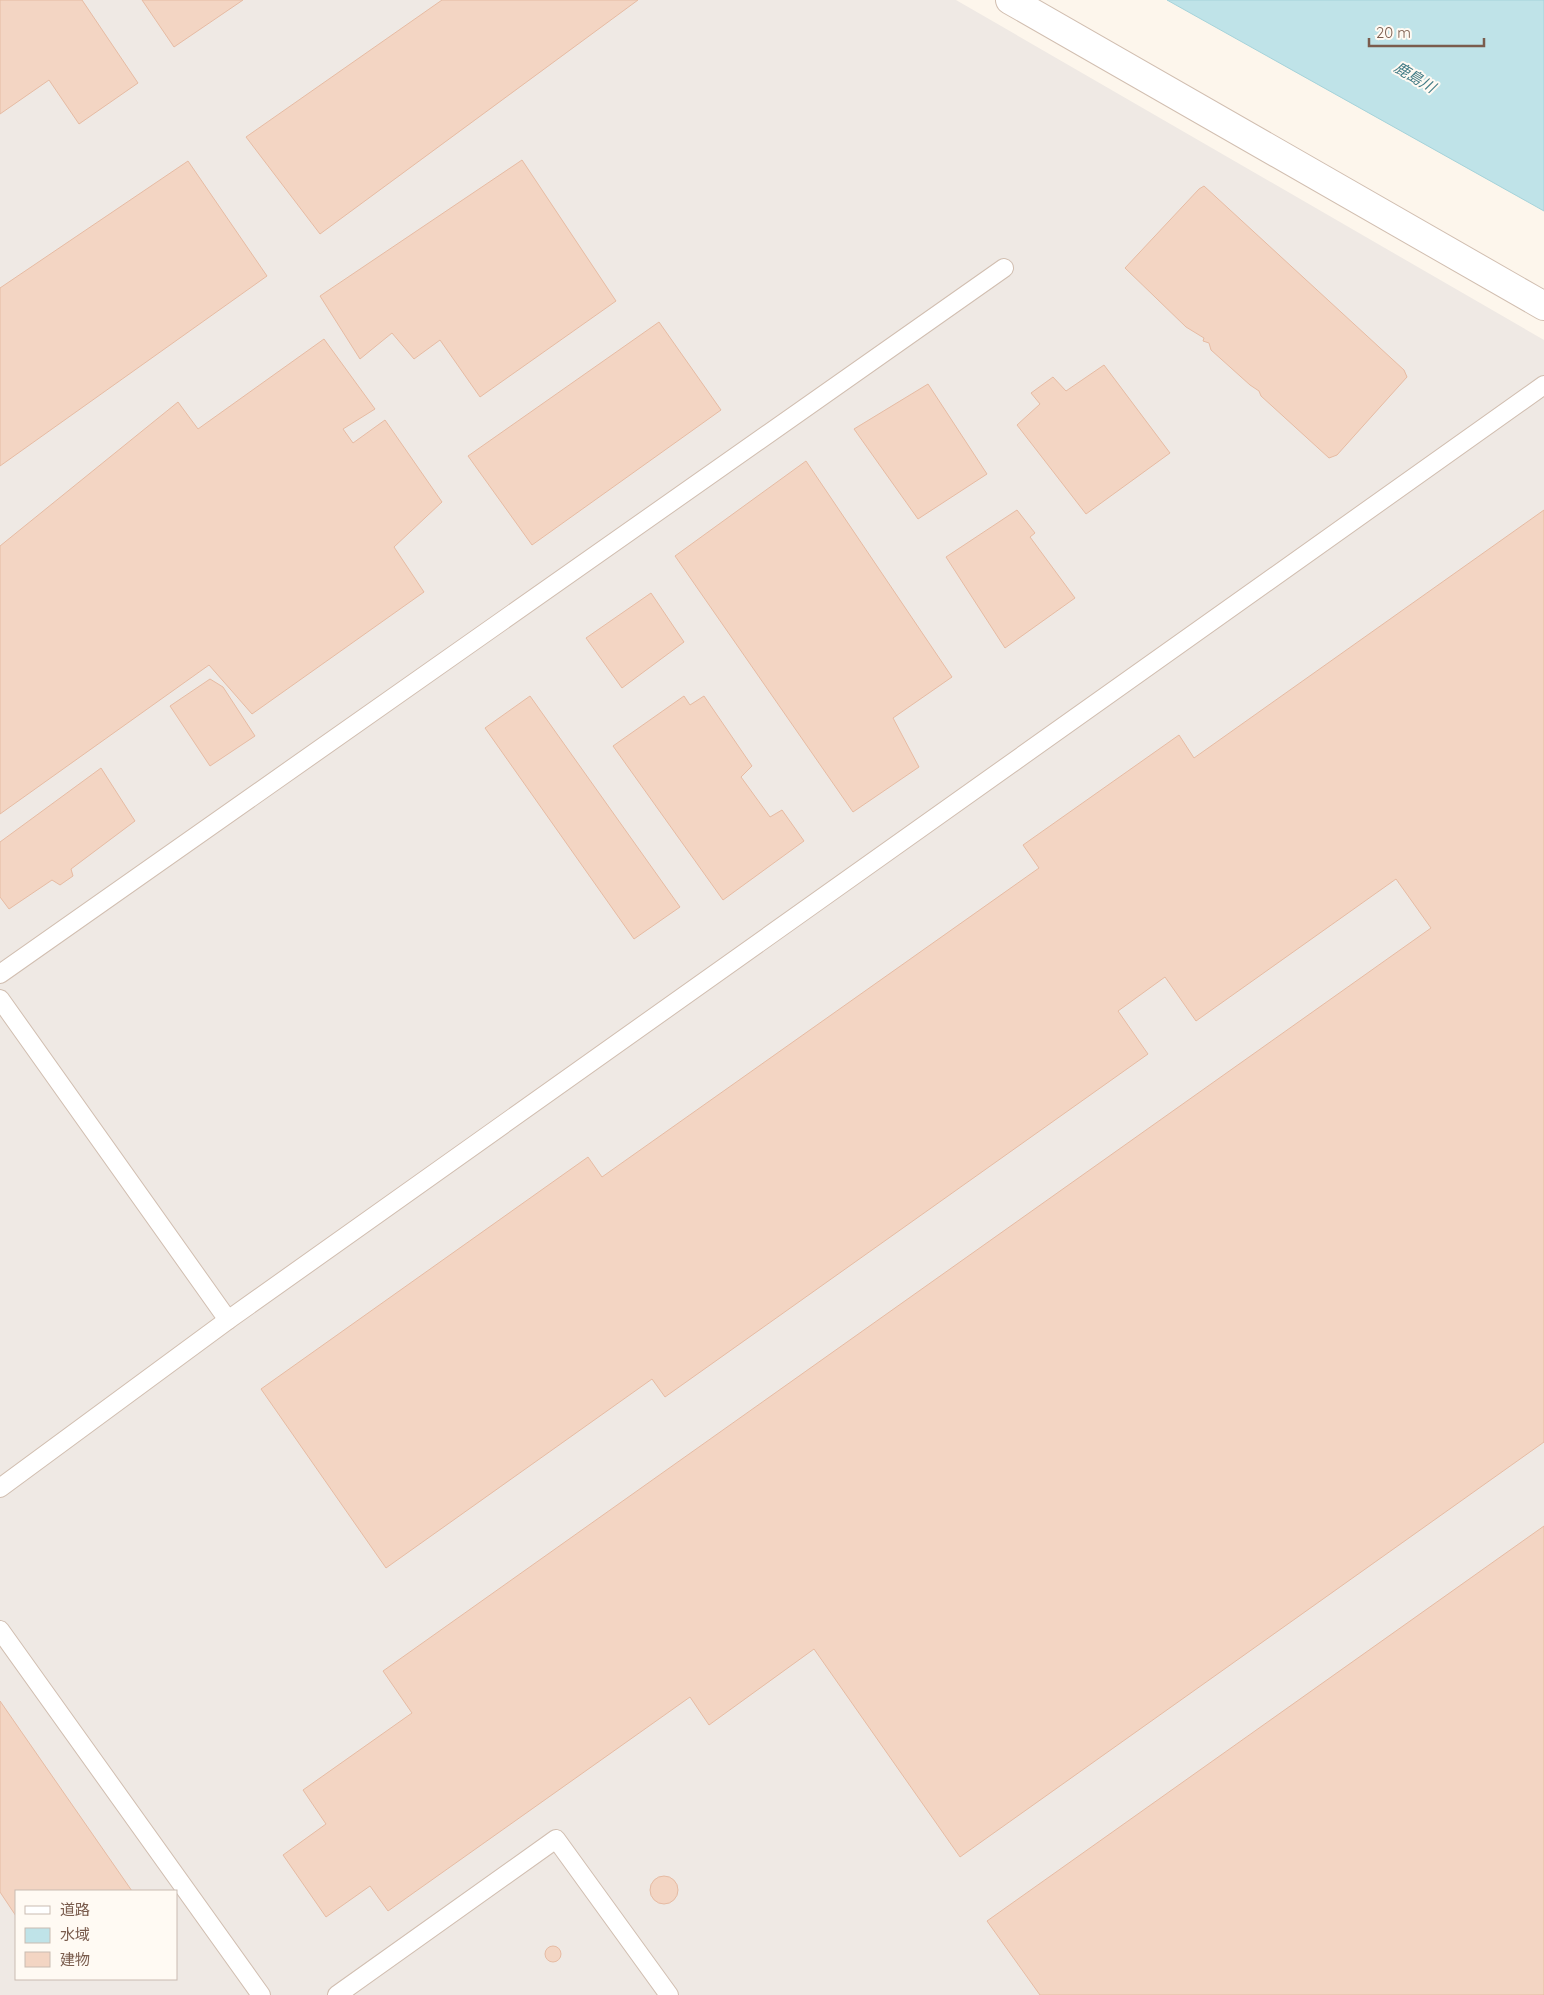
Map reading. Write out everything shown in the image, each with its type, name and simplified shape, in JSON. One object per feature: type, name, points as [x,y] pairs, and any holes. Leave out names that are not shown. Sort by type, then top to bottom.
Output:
[{"type":"street","points":[[1010,0],[1544,306]]},
{"type":"lane","points":[[0,974],[1004,268]]},
{"type":"lane","points":[[0,1488],[228,1320],[1544,384]]},
{"type":"lane","points":[[0,999],[228,1320]]},
{"type":"lane","points":[[0,1630],[262,1995]]},
{"type":"lane","points":[[337,1995],[556,1839],[670,1995]]},
{"type":"shaded area","points":[[0,0],[956,0],[1544,340],[1544,1995],[0,1995]]},
{"type":"water","name":"鹿島川","points":[[1167,0],[1544,0],[1544,211]]},
{"type":"building","points":[[0,0],[82,0],[138,83],[79,124],[49,80],[0,114]]},
{"type":"building","points":[[142,0],[243,0],[174,47]]},
{"type":"building","points":[[442,0],[638,0],[320,234],[246,137]]},
{"type":"building","points":[[522,160],[616,301],[480,397],[440,340],[414,359],[392,333],[360,359],[320,296]]},
{"type":"building","points":[[188,161],[267,276],[0,466],[0,288]]},
{"type":"building","points":[[1204,186],[1404,370],[1407,377],[1337,455],[1329,458],[1261,396],[1259,391],[1211,350],[1209,343],[1203,341],[1204,338],[1186,327],[1125,268],[1199,189]]},
{"type":"building","points":[[659,322],[721,410],[532,545],[468,456]]},
{"type":"building","points":[[324,339],[375,409],[343,429],[353,443],[385,420],[442,502],[394,547],[424,592],[252,714],[209,665],[0,814],[0,546],[178,402],[198,429]]},
{"type":"building","points":[[1104,365],[1170,453],[1086,514],[1017,425],[1040,404],[1031,393],[1053,377],[1066,391]]},
{"type":"building","points":[[928,384],[987,474],[918,519],[854,429]]},
{"type":"building","points":[[806,461],[952,677],[893,718],[919,767],[853,812],[675,556]]},
{"type":"building","points":[[1017,510],[1035,533],[1030,537],[1075,598],[1005,648],[946,557]]},
{"type":"building","points":[[1544,510],[1544,1442],[960,1857],[814,1649],[709,1725],[690,1697],[388,1911],[370,1886],[326,1917],[283,1855],[326,1824],[303,1790],[412,1713],[383,1671],[1431,928],[1396,879],[1196,1021],[1165,977],[1118,1011],[1148,1054],[665,1397],[652,1379],[386,1568],[261,1389],[588,1157],[602,1177],[1039,868],[1023,845],[1179,735],[1194,758]]},
{"type":"building","points":[[651,593],[684,642],[622,688],[586,638]]},
{"type":"building","points":[[210,679],[223,687],[255,736],[210,766],[170,706]]},
{"type":"building","points":[[530,696],[680,907],[634,939],[485,728]]},
{"type":"building","points":[[684,696],[690,705],[704,696],[752,766],[741,777],[770,817],[782,810],[804,841],[723,900],[613,746]]},
{"type":"building","points":[[101,768],[135,821],[71,869],[73,876],[60,885],[52,880],[9,909],[0,897],[0,842]]},
{"type":"building","points":[[1544,1526],[1544,1995],[1040,1995],[987,1921]]},
{"type":"building","points":[[0,1701],[131,1890],[15,1890],[15,1914],[0,1892]]},
{"type":"building","points":[[664,1876],[674,1880],[678,1890],[674,1900],[664,1904],[654,1900],[650,1890],[654,1880]]},
{"type":"building","points":[[550,1946],[556,1946],[561,1951],[559,1960],[550,1962],[545,1957],[545,1951]]}]
